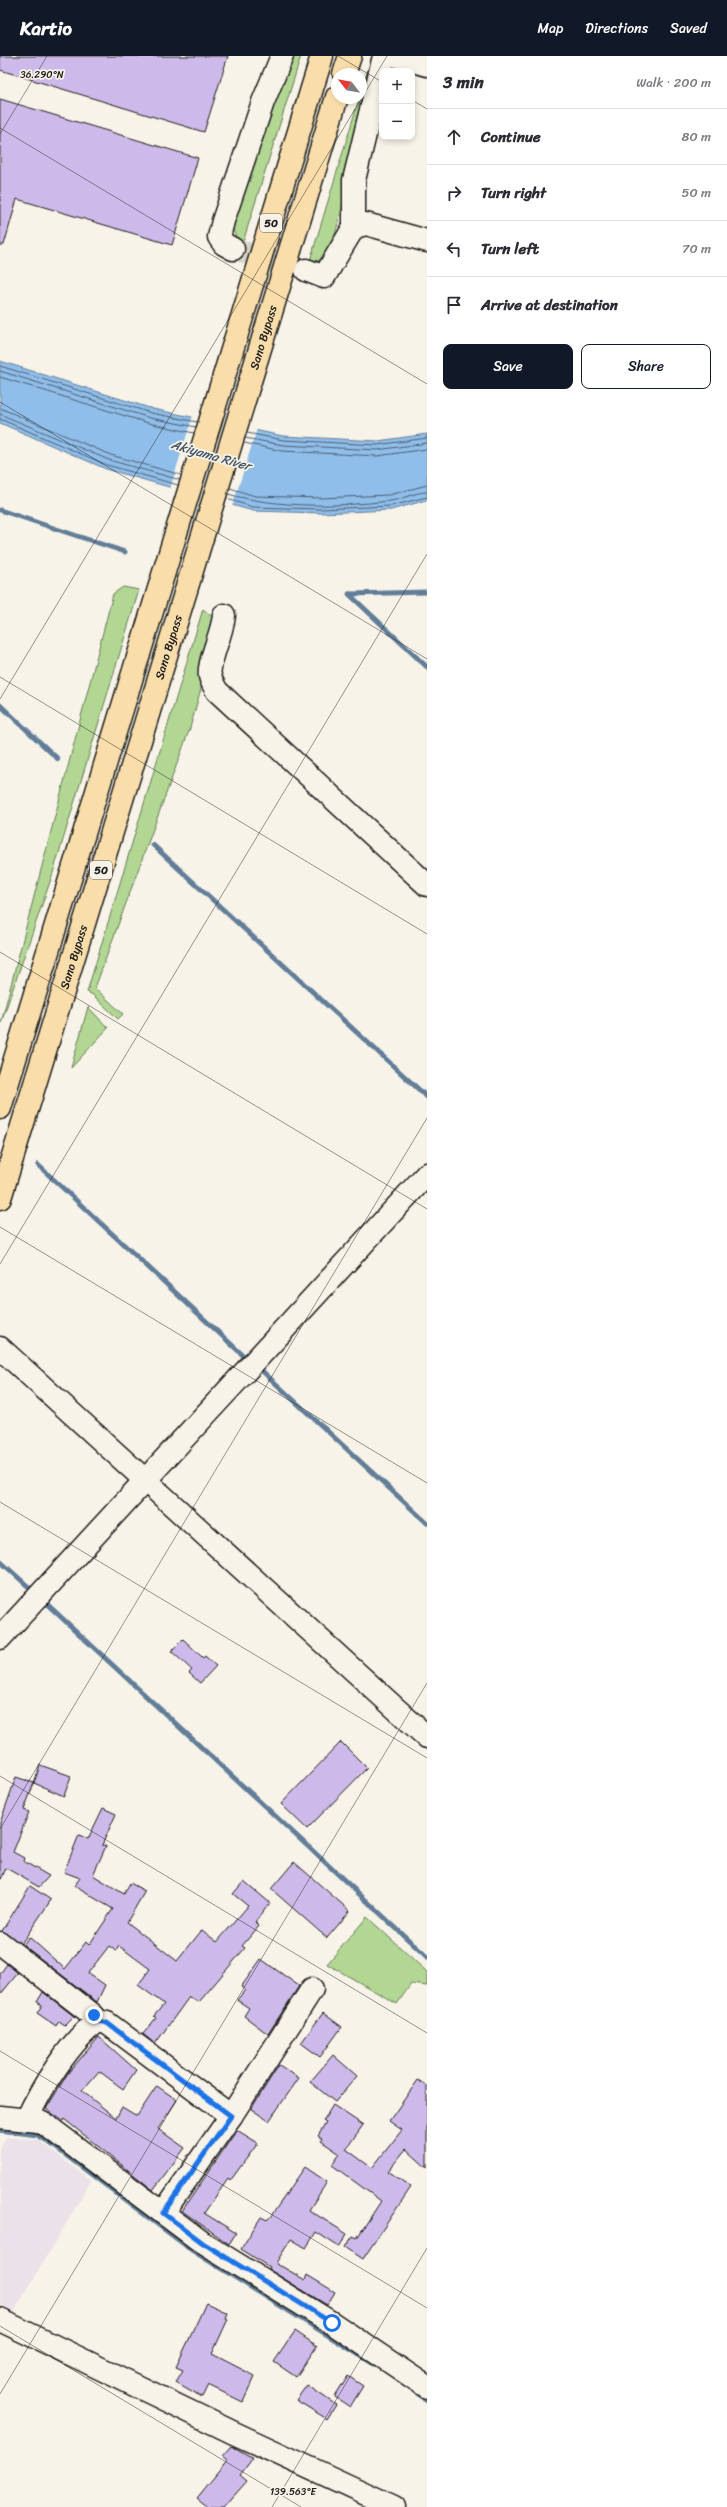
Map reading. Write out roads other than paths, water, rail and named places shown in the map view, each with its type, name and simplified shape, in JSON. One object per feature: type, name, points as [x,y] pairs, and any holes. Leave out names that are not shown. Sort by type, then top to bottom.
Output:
[{"type":"highway","name":"50","points":[[0,1108],[177,534],[322,56]]},
{"type":"highway","points":[[346,68],[350,56]]},
{"type":"highway","name":"Sano Bypass","points":[[0,1198],[335,104]]},
{"type":"street","points":[[233,249],[224,244],[219,237],[223,221],[263,102],[282,56]]},
{"type":"street","points":[[306,270],[324,277],[354,227],[354,180],[384,56]]},
{"type":"street","points":[[396,56],[427,65]]},
{"type":"street","points":[[354,227],[366,224],[427,240]]},
{"type":"street","points":[[224,614],[223,628],[210,666],[210,676],[217,691],[427,885]]},
{"type":"street","points":[[0,1638],[427,1174]]},
{"type":"street","points":[[0,1348],[427,1737]]},
{"type":"street","points":[[0,1944],[94,2015],[98,2021],[107,2023],[231,2116]]},
{"type":"street","points":[[163,2213],[231,2116],[312,1989]]},
{"type":"street","points":[[26,2119],[36,2100],[63,2060],[89,2027],[98,2021]]},
{"type":"street","points":[[0,2117],[26,2119],[46,2125],[203,2243],[332,2323],[427,2387]]},
{"type":"street","points":[[0,2320],[234,2433],[394,2507]]},
{"type":"water","name":"Akiyama River","points":[[0,361],[153,409],[283,436],[378,441],[427,434],[427,500],[391,510],[321,513],[253,511],[106,469],[0,423]]},
{"type":"waterway","points":[[0,510],[125,552]]},
{"type":"waterway","points":[[350,594],[427,592]]},
{"type":"waterway","points":[[349,594],[427,667]]},
{"type":"waterway","points":[[0,705],[58,759]]},
{"type":"waterway","points":[[153,845],[427,1097]]},
{"type":"waterway","points":[[38,1165],[246,1358]]},
{"type":"waterway","points":[[260,1369],[427,1523]]},
{"type":"waterway","points":[[0,1561],[32,1590],[35,1587]]},
{"type":"waterway","points":[[48,1605],[427,1957]]},
{"type":"waterway","points":[[0,2130],[37,2135],[46,2140],[193,2251],[372,2363]]},
{"type":"waterway","points":[[417,2393],[427,2400]]},
{"type":"tunnel","points":[[233,249],[303,269]]}]
